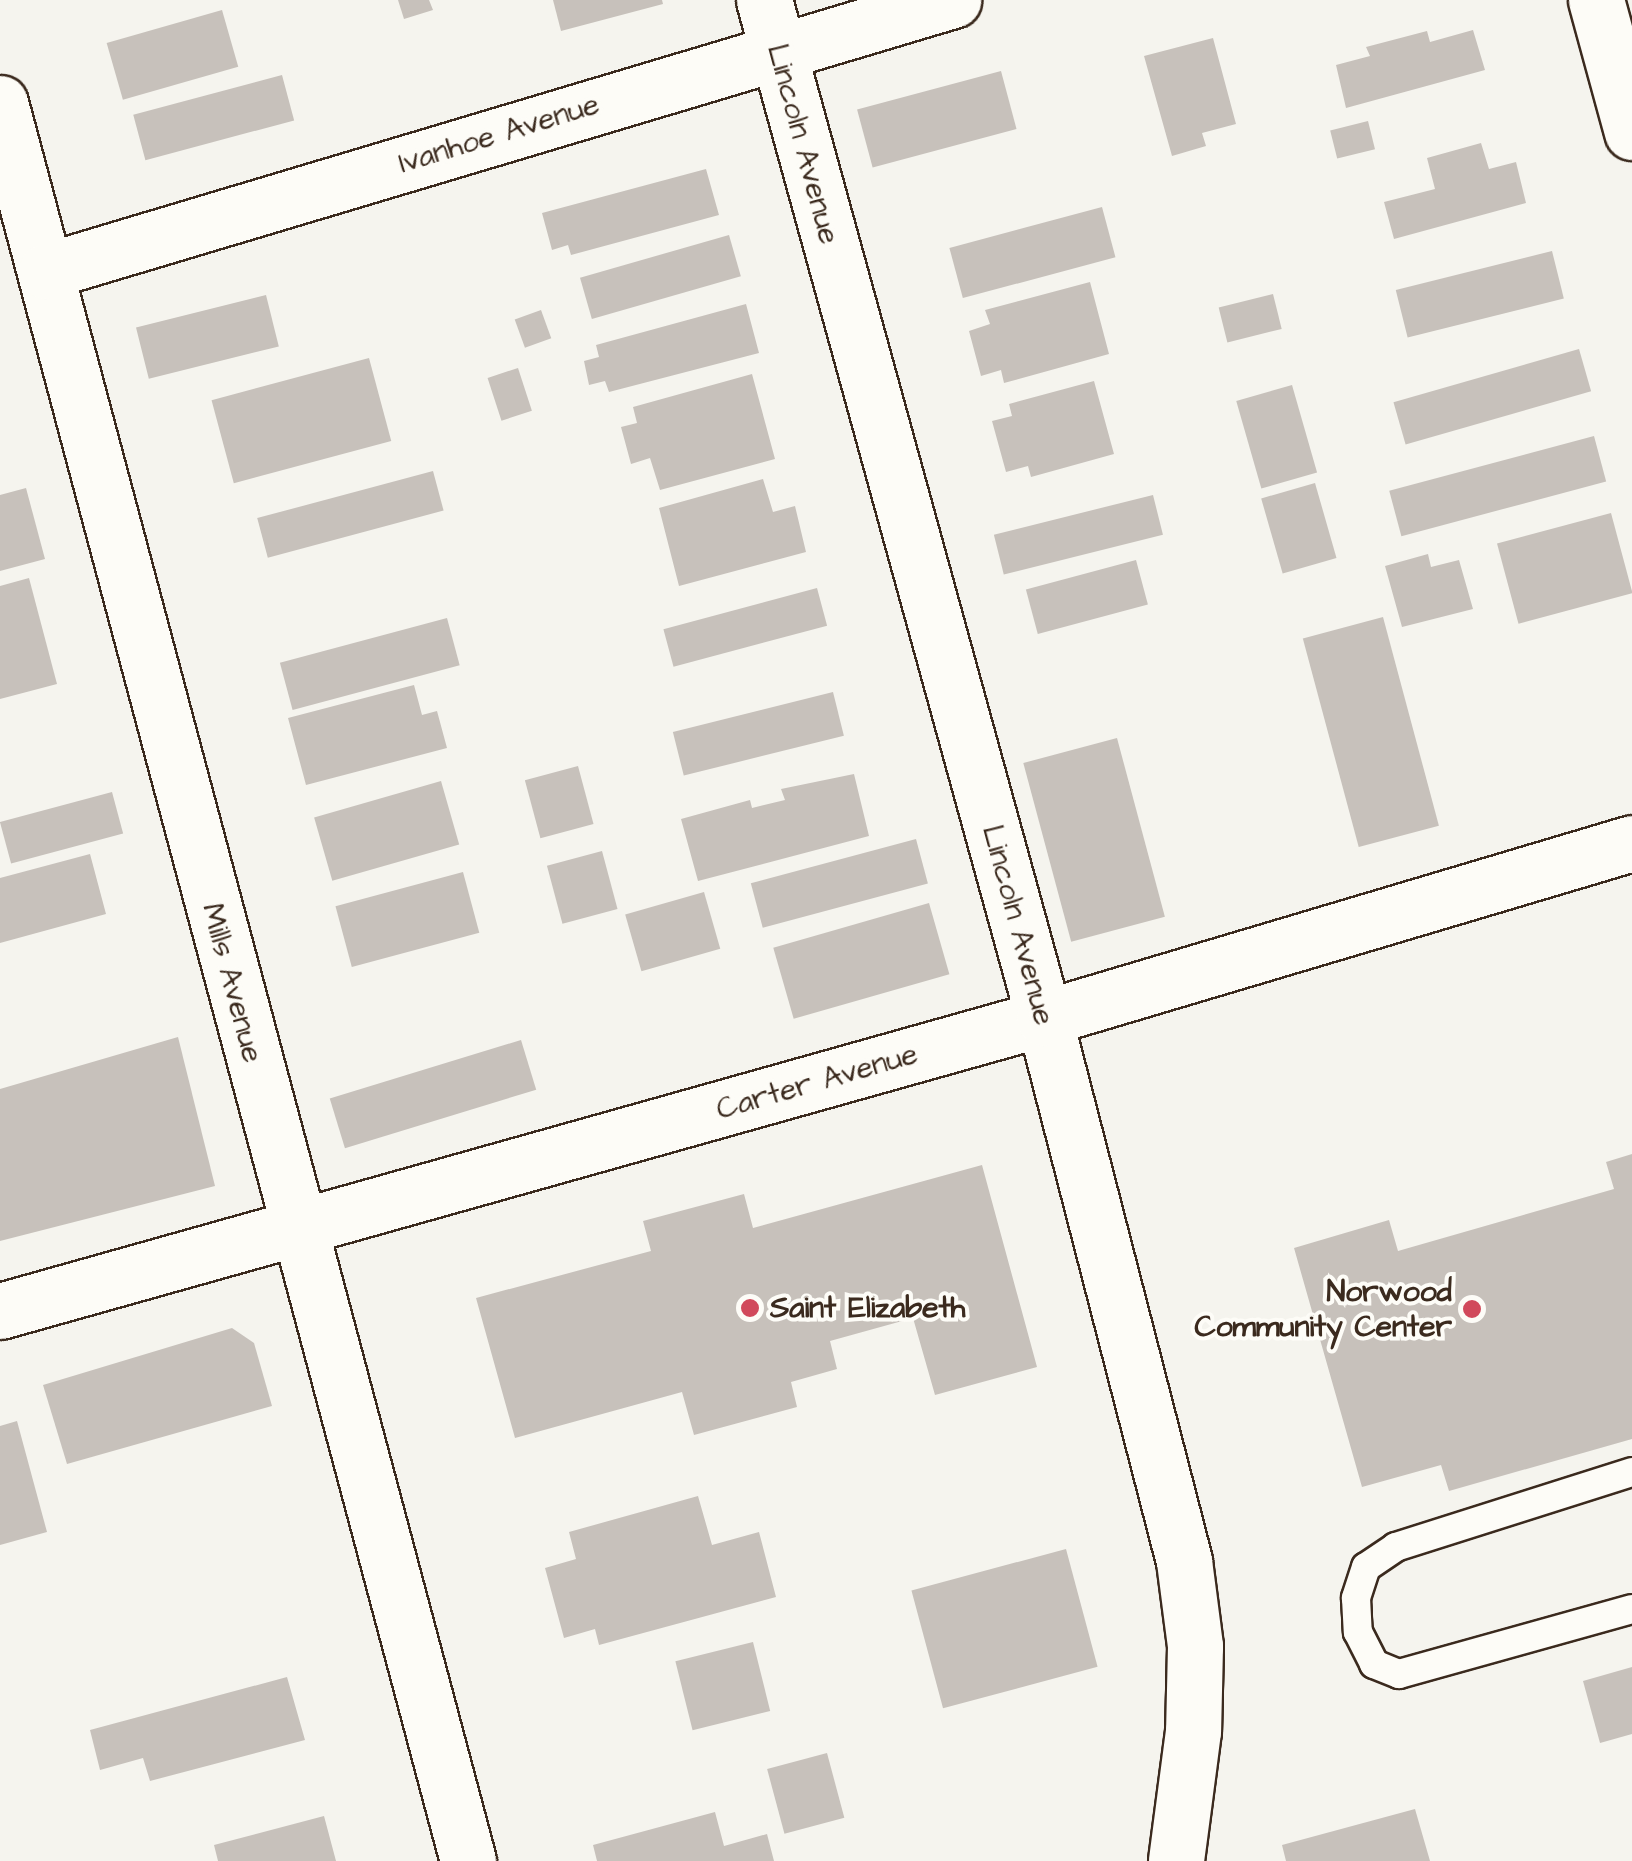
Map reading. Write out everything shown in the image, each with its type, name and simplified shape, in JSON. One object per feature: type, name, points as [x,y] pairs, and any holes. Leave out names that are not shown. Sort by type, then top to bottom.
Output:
[{"type":"street","name":"Ivanhoe Avenue","points":[[46,271],[770,25],[953,0]]},
{"type":"street","points":[[1596,0],[1632,132]]},
{"type":"street","name":"Lincoln Avenue","points":[[770,25],[1044,1018],[1184,1561],[1195,1646],[1193,1730],[1176,1861]]},
{"type":"street","name":"Mills Avenue","points":[[0,103],[468,1861]]},
{"type":"street","name":"Carter Avenue","points":[[0,1310],[1044,1018],[1632,843]]},
{"type":"lane","points":[[1632,1472],[1396,1547],[1366,1567],[1356,1598],[1358,1632],[1374,1664],[1399,1674],[1632,1610]]},
{"type":"building","points":[[398,0],[429,0],[433,10],[404,19]]},
{"type":"building","points":[[553,0],[662,0],[663,4],[561,31]]},
{"type":"building","points":[[222,10],[238,67],[123,100],[107,43]]},
{"type":"building","points":[[1473,30],[1485,70],[1346,108],[1336,65],[1370,56],[1366,47],[1427,31],[1430,42]]},
{"type":"building","points":[[1213,38],[1236,124],[1202,133],[1206,146],[1172,156],[1144,56]]},
{"type":"building","points":[[1001,71],[1017,129],[873,168],[857,110]]},
{"type":"building","points":[[282,75],[294,120],[145,160],[133,115]]},
{"type":"building","points":[[1368,121],[1375,149],[1337,159],[1330,130]]},
{"type":"building","points":[[1481,143],[1489,169],[1516,162],[1526,203],[1394,239],[1384,202],[1435,189],[1427,158]]},
{"type":"building","points":[[706,169],[719,215],[571,255],[568,245],[552,250],[542,213]]},
{"type":"building","points":[[1102,207],[1115,257],[963,298],[949,248]]},
{"type":"building","points":[[729,235],[741,276],[592,319],[580,278]]},
{"type":"building","points":[[1552,251],[1564,299],[1408,337],[1396,290]]},
{"type":"building","points":[[1090,282],[1109,354],[1004,383],[1001,370],[981,376],[969,331],[990,324],[985,310]]},
{"type":"building","points":[[1273,294],[1282,329],[1227,342],[1219,308]]},
{"type":"building","points":[[266,295],[279,346],[149,379],[136,327]]},
{"type":"building","points":[[746,304],[759,353],[609,392],[605,381],[589,385],[584,361],[599,357],[596,345]]},
{"type":"building","points":[[541,310],[551,338],[525,348],[515,320]]},
{"type":"building","points":[[1579,349],[1591,391],[1406,444],[1393,402]]},
{"type":"building","points":[[369,358],[391,441],[234,483],[212,400]]},
{"type":"building","points":[[518,368],[532,411],[501,421],[488,378]]},
{"type":"building","points":[[752,374],[775,459],[660,490],[650,458],[631,464],[621,427],[637,423],[633,407]]},
{"type":"building","points":[[1094,381],[1114,454],[1031,477],[1028,466],[1006,472],[992,421],[1012,416],[1009,404]]},
{"type":"building","points":[[1292,385],[1317,472],[1261,488],[1236,401]]},
{"type":"building","points":[[1594,436],[1606,481],[1401,536],[1389,491]]},
{"type":"building","points":[[433,471],[444,511],[268,558],[257,518]]},
{"type":"building","points":[[763,479],[773,512],[795,506],[806,552],[679,586],[659,508]]},
{"type":"building","points":[[1315,483],[1336,558],[1283,573],[1261,498]]},
{"type":"building","points":[[26,488],[45,559],[0,571],[0,495]]},
{"type":"building","points":[[1153,495],[1163,535],[1004,574],[994,535]]},
{"type":"building","points":[[1611,513],[1632,593],[1519,624],[1497,544]]},
{"type":"building","points":[[1428,554],[1431,567],[1459,560],[1473,609],[1402,627],[1385,566]]},
{"type":"building","points":[[1136,560],[1148,604],[1038,634],[1026,590]]},
{"type":"building","points":[[29,578],[57,684],[0,699],[0,586]]},
{"type":"building","points":[[817,588],[827,626],[674,667],[663,629]]},
{"type":"building","points":[[1383,617],[1439,826],[1359,847],[1303,638]]},
{"type":"building","points":[[447,618],[460,665],[293,710],[280,663]]},
{"type":"building","points":[[414,685],[422,715],[437,711],[447,748],[306,785],[288,718]]},
{"type":"building","points":[[833,692],[844,736],[684,776],[673,732]]},
{"type":"building","points":[[1117,738],[1165,917],[1071,942],[1023,763]]},
{"type":"building","points":[[578,766],[594,824],[540,838],[525,780]]},
{"type":"building","points":[[854,774],[869,836],[698,881],[681,819],[750,800],[752,808],[785,800],[781,789]]},
{"type":"building","points":[[441,781],[459,844],[332,881],[314,817]]},
{"type":"building","points":[[112,792],[123,834],[11,864],[0,822]]},
{"type":"building","points":[[916,839],[928,883],[763,928],[751,883]]},
{"type":"building","points":[[602,851],[618,909],[562,924],[547,866]]},
{"type":"building","points":[[90,854],[106,914],[0,943],[0,878]]},
{"type":"building","points":[[463,872],[479,933],[352,967],[335,906]]},
{"type":"building","points":[[704,892],[720,949],[641,971],[625,915]]},
{"type":"building","points":[[929,903],[949,974],[794,1019],[773,948]]},
{"type":"building","points":[[178,1037],[215,1186],[0,1241],[0,1089]]},
{"type":"building","points":[[521,1040],[536,1090],[345,1148],[330,1098]]},
{"type":"building","name":"Norwood Community Center","points":[[1632,1154],[1632,1439],[1449,1491],[1441,1465],[1362,1487],[1294,1248],[1389,1220],[1398,1251],[1614,1189],[1606,1162]]},
{"type":"building","name":"Saint Elizabeth","points":[[982,1165],[1037,1367],[935,1395],[913,1318],[830,1341],[837,1369],[791,1382],[797,1407],[694,1435],[682,1392],[515,1438],[476,1298],[651,1251],[643,1221],[744,1194],[753,1228]]},
{"type":"building","points":[[232,1328],[254,1343],[272,1406],[67,1464],[43,1385]]},
{"type":"building","points":[[17,1421],[47,1532],[0,1545],[0,1426]]},
{"type":"building","points":[[698,1496],[712,1545],[759,1532],[776,1597],[599,1645],[595,1629],[564,1638],[545,1568],[576,1559],[569,1532]]},
{"type":"building","points":[[1066,1549],[1098,1667],[943,1708],[911,1590]]},
{"type":"building","points":[[753,1642],[770,1711],[693,1730],[675,1661]]},
{"type":"building","points":[[1632,1667],[1632,1734],[1600,1743],[1583,1681]]},
{"type":"building","points":[[287,1677],[305,1740],[150,1781],[143,1758],[100,1770],[90,1730]]},
{"type":"building","points":[[827,1753],[844,1818],[784,1834],[767,1769]]},
{"type":"building","points":[[1415,1809],[1430,1861],[1286,1861],[1282,1845]]},
{"type":"building","points":[[715,1812],[724,1846],[767,1834],[774,1861],[597,1861],[593,1845]]},
{"type":"building","points":[[324,1816],[336,1861],[218,1861],[214,1845]]},
{"type":"place","name":"Saint Elizabeth","points":[[750,1308]]},
{"type":"place","name":"Norwood Community Center","points":[[1472,1309]]}]
